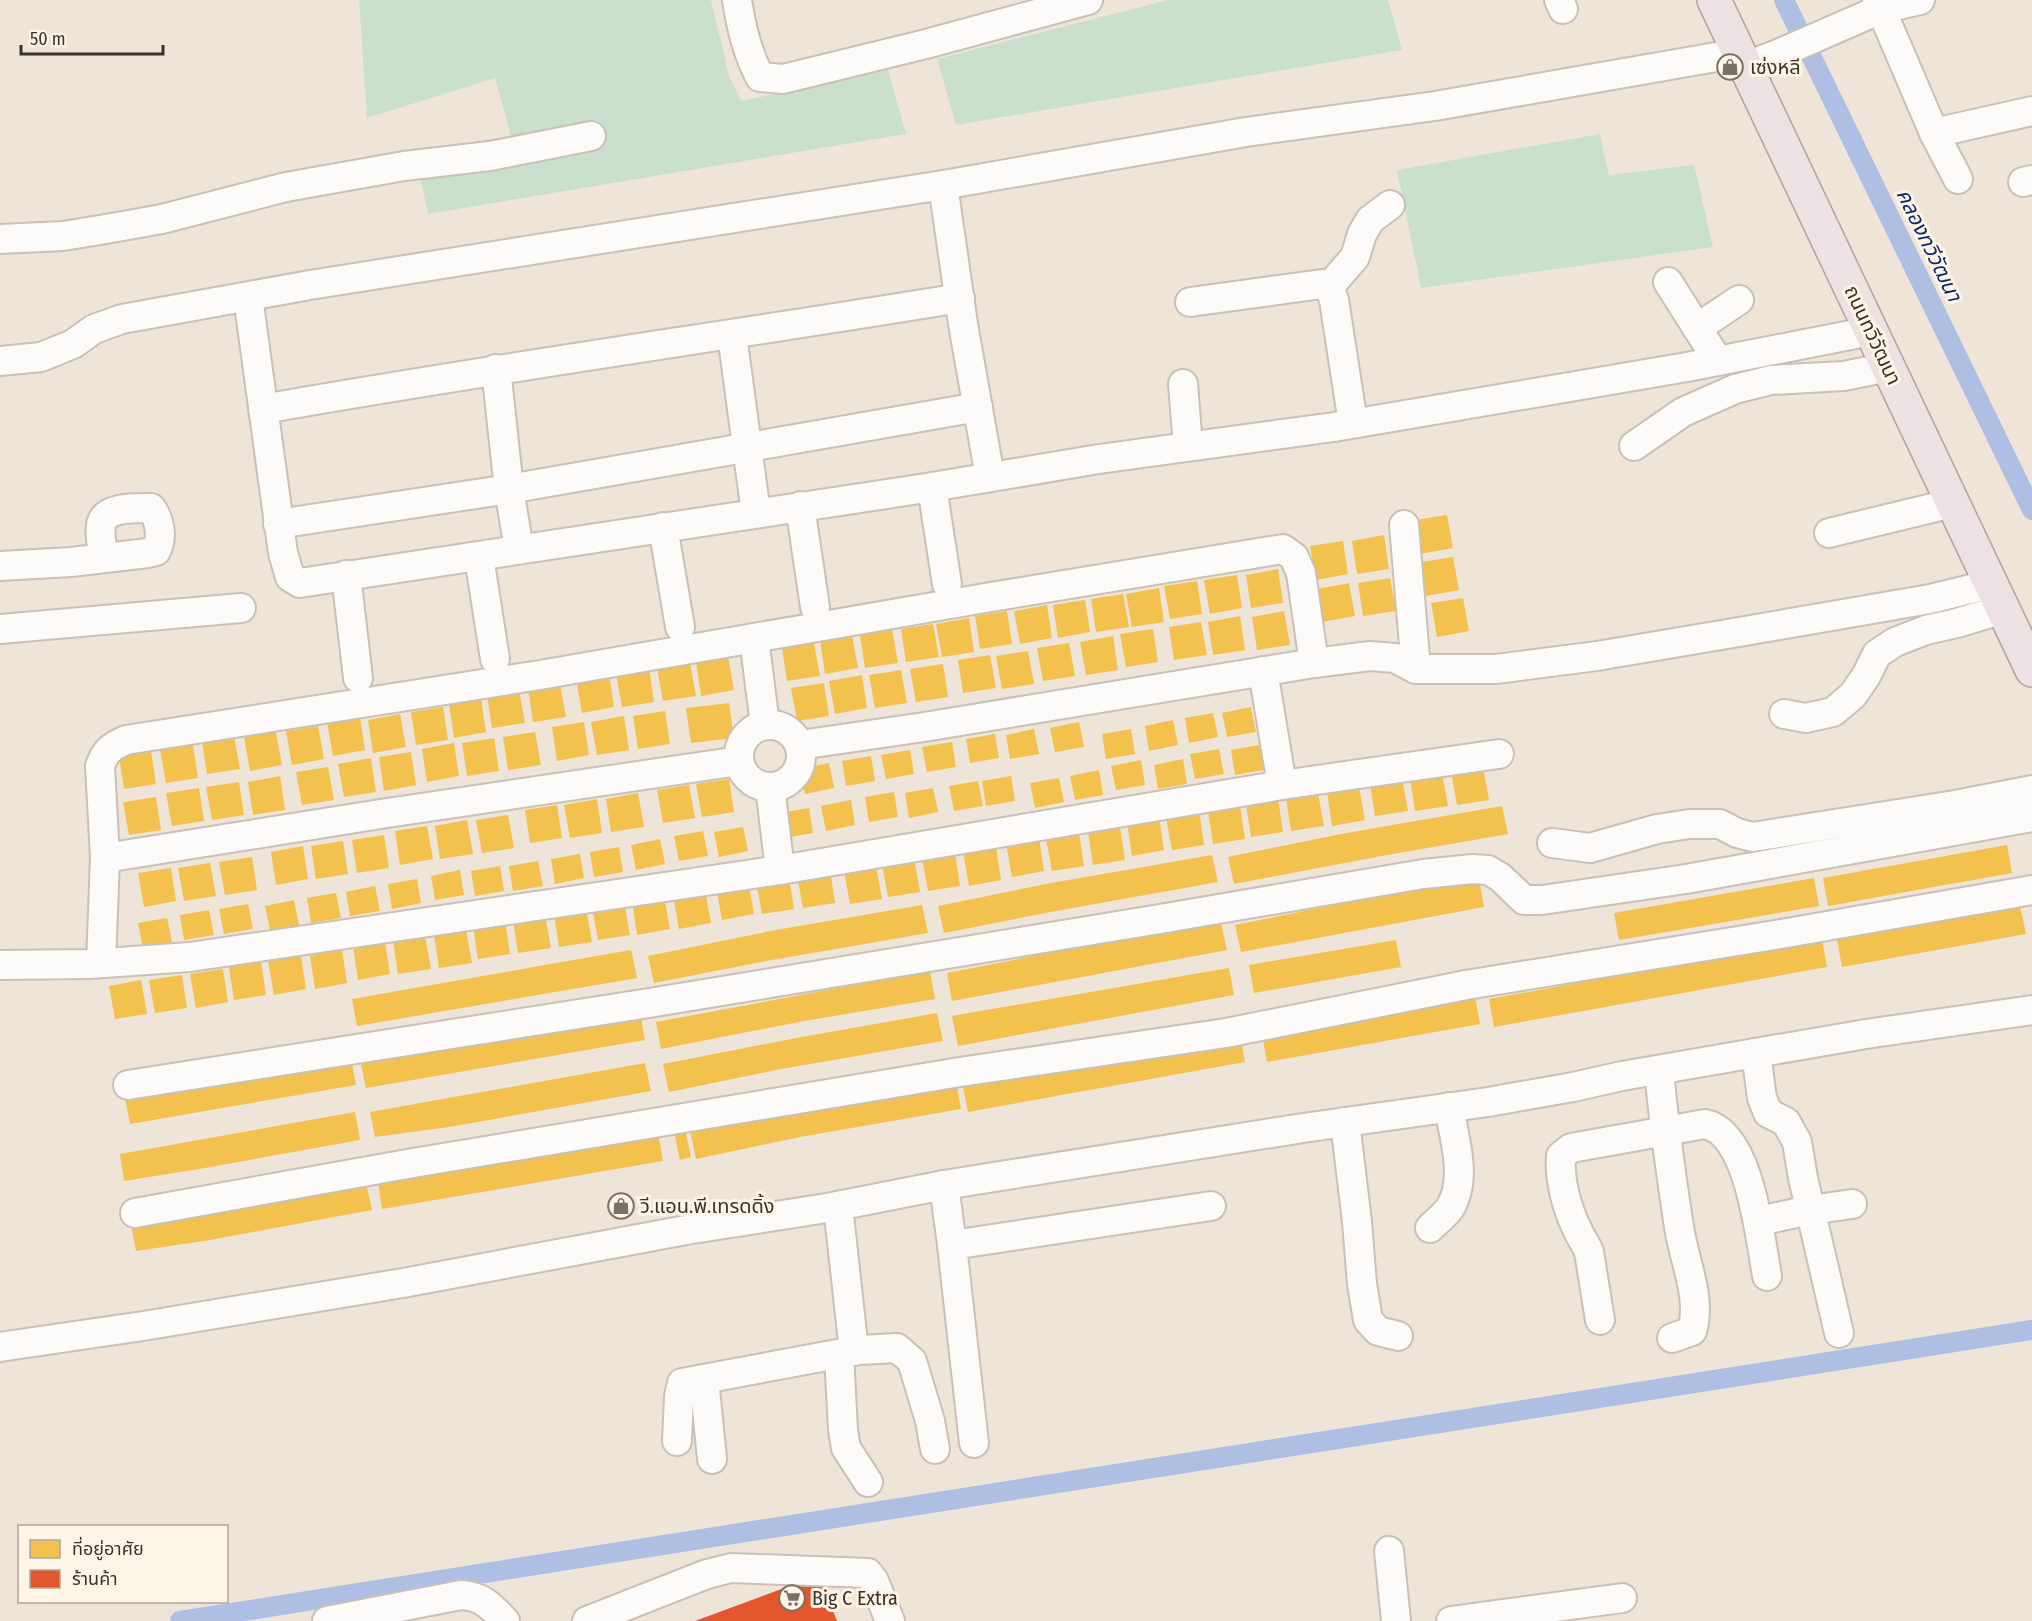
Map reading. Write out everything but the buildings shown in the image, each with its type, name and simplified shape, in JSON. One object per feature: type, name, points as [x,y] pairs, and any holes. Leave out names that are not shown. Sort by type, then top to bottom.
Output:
[{"type":"main road","name":"ถนนทวีวัฒนา","points":[[1714,0],[2032,670]]},
{"type":"street","points":[[737,0],[742,28],[753,64],[760,77],[783,79],[926,44],[1088,0]]},
{"type":"street","points":[[0,361],[41,357],[73,344],[93,328],[122,318],[629,234],[943,185],[1246,132],[1778,54],[1873,9],[1920,0]]},
{"type":"street","points":[[1873,9],[1958,179]]},
{"type":"street","points":[[1934,133],[2032,111]]},
{"type":"street","points":[[0,239],[63,236],[106,229],[162,219],[286,187],[405,166],[490,156],[591,136]]},
{"type":"street","points":[[943,185],[990,477]]},
{"type":"street","points":[[1329,287],[1355,257],[1362,234],[1370,220],[1390,206]]},
{"type":"street","points":[[1668,282],[1718,361]]},
{"type":"street","points":[[1190,303],[1322,284],[1329,287],[1334,300],[1353,423]]},
{"type":"street","points":[[248,297],[283,553],[290,577],[300,583],[1188,446],[1509,399],[1871,331]]},
{"type":"street","points":[[263,409],[496,369],[732,335],[960,298]]},
{"type":"street","points":[[1696,328],[1739,300]]},
{"type":"street","points":[[732,335],[756,513]]},
{"type":"street","points":[[1634,446],[1683,412],[1735,388],[1771,380],[1844,376],[1888,367]]},
{"type":"street","points":[[496,369],[509,489],[519,549]]},
{"type":"street","points":[[1183,384],[1188,446]]},
{"type":"street","points":[[278,524],[509,489],[978,407]]},
{"type":"street","points":[[932,487],[947,584]]},
{"type":"street","points":[[1830,533],[1953,503]]},
{"type":"street","points":[[800,506],[815,607]]},
{"type":"street","points":[[1404,525],[1416,669]]},
{"type":"street","points":[[663,527],[680,627]]},
{"type":"street","points":[[101,963],[105,858],[100,766],[103,756],[110,747],[126,740],[528,677],[1283,549],[1294,557],[1302,573],[1314,663]]},
{"type":"street","points":[[479,556],[495,659]]},
{"type":"street","points":[[0,566],[103,558]]},
{"type":"street","points":[[346,575],[358,678]]},
{"type":"street","points":[[800,745],[1314,663],[1378,657],[1395,658],[1416,669],[1496,669],[1597,656],[1930,599],[1997,597]]},
{"type":"street","points":[[1784,714],[1806,718],[1833,712],[1853,695],[1877,654],[1894,642],[1926,630],[1958,623],[1997,597]]},
{"type":"street","points":[[0,629],[242,608]]},
{"type":"street","points":[[753,638],[765,725]]},
{"type":"street","points":[[1263,671],[1282,785]]},
{"type":"street","points":[[765,725],[776,725],[786,729],[794,735],[800,745],[802,756],[799,768],[792,778],[782,785],[770,787],[750,780],[743,772],[739,761],[740,749],[745,738],[753,729],[765,725]]},
{"type":"street","points":[[0,964],[101,963],[190,957],[780,870],[1282,785],[1498,754]]},
{"type":"street","points":[[105,858],[387,813],[739,761]]},
{"type":"street","points":[[770,787],[780,870]]},
{"type":"street","points":[[1552,843],[1590,848],[1657,829],[1689,824],[1720,824],[1737,833],[1753,837],[1955,805],[2032,790]]},
{"type":"street","points":[[128,1085],[650,1003],[1423,874],[1473,869],[1488,870],[1500,877],[1524,900],[1542,900],[1686,879],[2032,818]]},
{"type":"street","points":[[135,1213],[413,1163],[960,1072],[1226,1032],[1466,985],[1781,934],[2032,890]]},
{"type":"street","points":[[0,1347],[403,1283],[944,1185],[1449,1107],[1756,1053],[2032,1010]]},
{"type":"street","points":[[1756,1053],[1762,1098],[1768,1113],[1786,1122],[1797,1142],[1810,1210],[1839,1333]]},
{"type":"street","points":[[1659,1071],[1679,1230],[1694,1296],[1696,1317],[1692,1331],[1672,1338]]},
{"type":"street","points":[[1430,1228],[1449,1209],[1456,1193],[1460,1170],[1449,1107]]},
{"type":"street","points":[[1345,1122],[1362,1284],[1368,1320],[1378,1331],[1398,1335]]},
{"type":"street","points":[[1600,1320],[1589,1252],[1586,1242],[1578,1232],[1568,1204],[1560,1169],[1561,1156],[1571,1148],[1665,1133],[1705,1124],[1714,1126],[1725,1136],[1743,1165],[1767,1276]]},
{"type":"street","points":[[944,1185],[974,1443]]},
{"type":"street","points":[[1773,1218],[1852,1204]]},
{"type":"street","points":[[838,1206],[846,1352],[843,1430],[846,1448],[868,1482]]},
{"type":"street","points":[[952,1245],[1211,1206]]},
{"type":"street","points":[[677,1441],[679,1396],[682,1383],[846,1352],[897,1348],[912,1361],[930,1421],[935,1449]]},
{"type":"street","points":[[704,1379],[712,1459]]},
{"type":"street","points":[[1389,1551],[1396,1621]]},
{"type":"street","points":[[587,1621],[708,1574],[741,1568],[868,1573],[874,1581],[890,1621]]},
{"type":"street","points":[[327,1621],[427,1611],[454,1595],[474,1596],[488,1603],[505,1621]]},
{"type":"street","points":[[1451,1621],[1622,1598]]},
{"type":"green space","points":[[359,0],[711,0],[729,76],[741,101],[888,70],[906,134],[428,214],[420,175],[512,140],[495,78],[367,118]]},
{"type":"green space","points":[[1168,0],[1388,0],[1402,50],[956,125],[937,59]]},
{"type":"green space","points":[[1600,134],[1609,175],[1694,165],[1713,247],[1421,288],[1397,170]]},
{"type":"waterway","name":"คลองทวีวัฒนา","points":[[1784,0],[2032,510]]},
{"type":"waterway","points":[[180,1621],[2032,1330]]},
{"type":"place","name":"เซ่งหลี","points":[[1730,67]]},
{"type":"place","name":"วี.แอน.พี.เทรดดิ้ง","points":[[621,1206]]},
{"type":"place","name":"Big C Extra","points":[[792,1598]]}]
